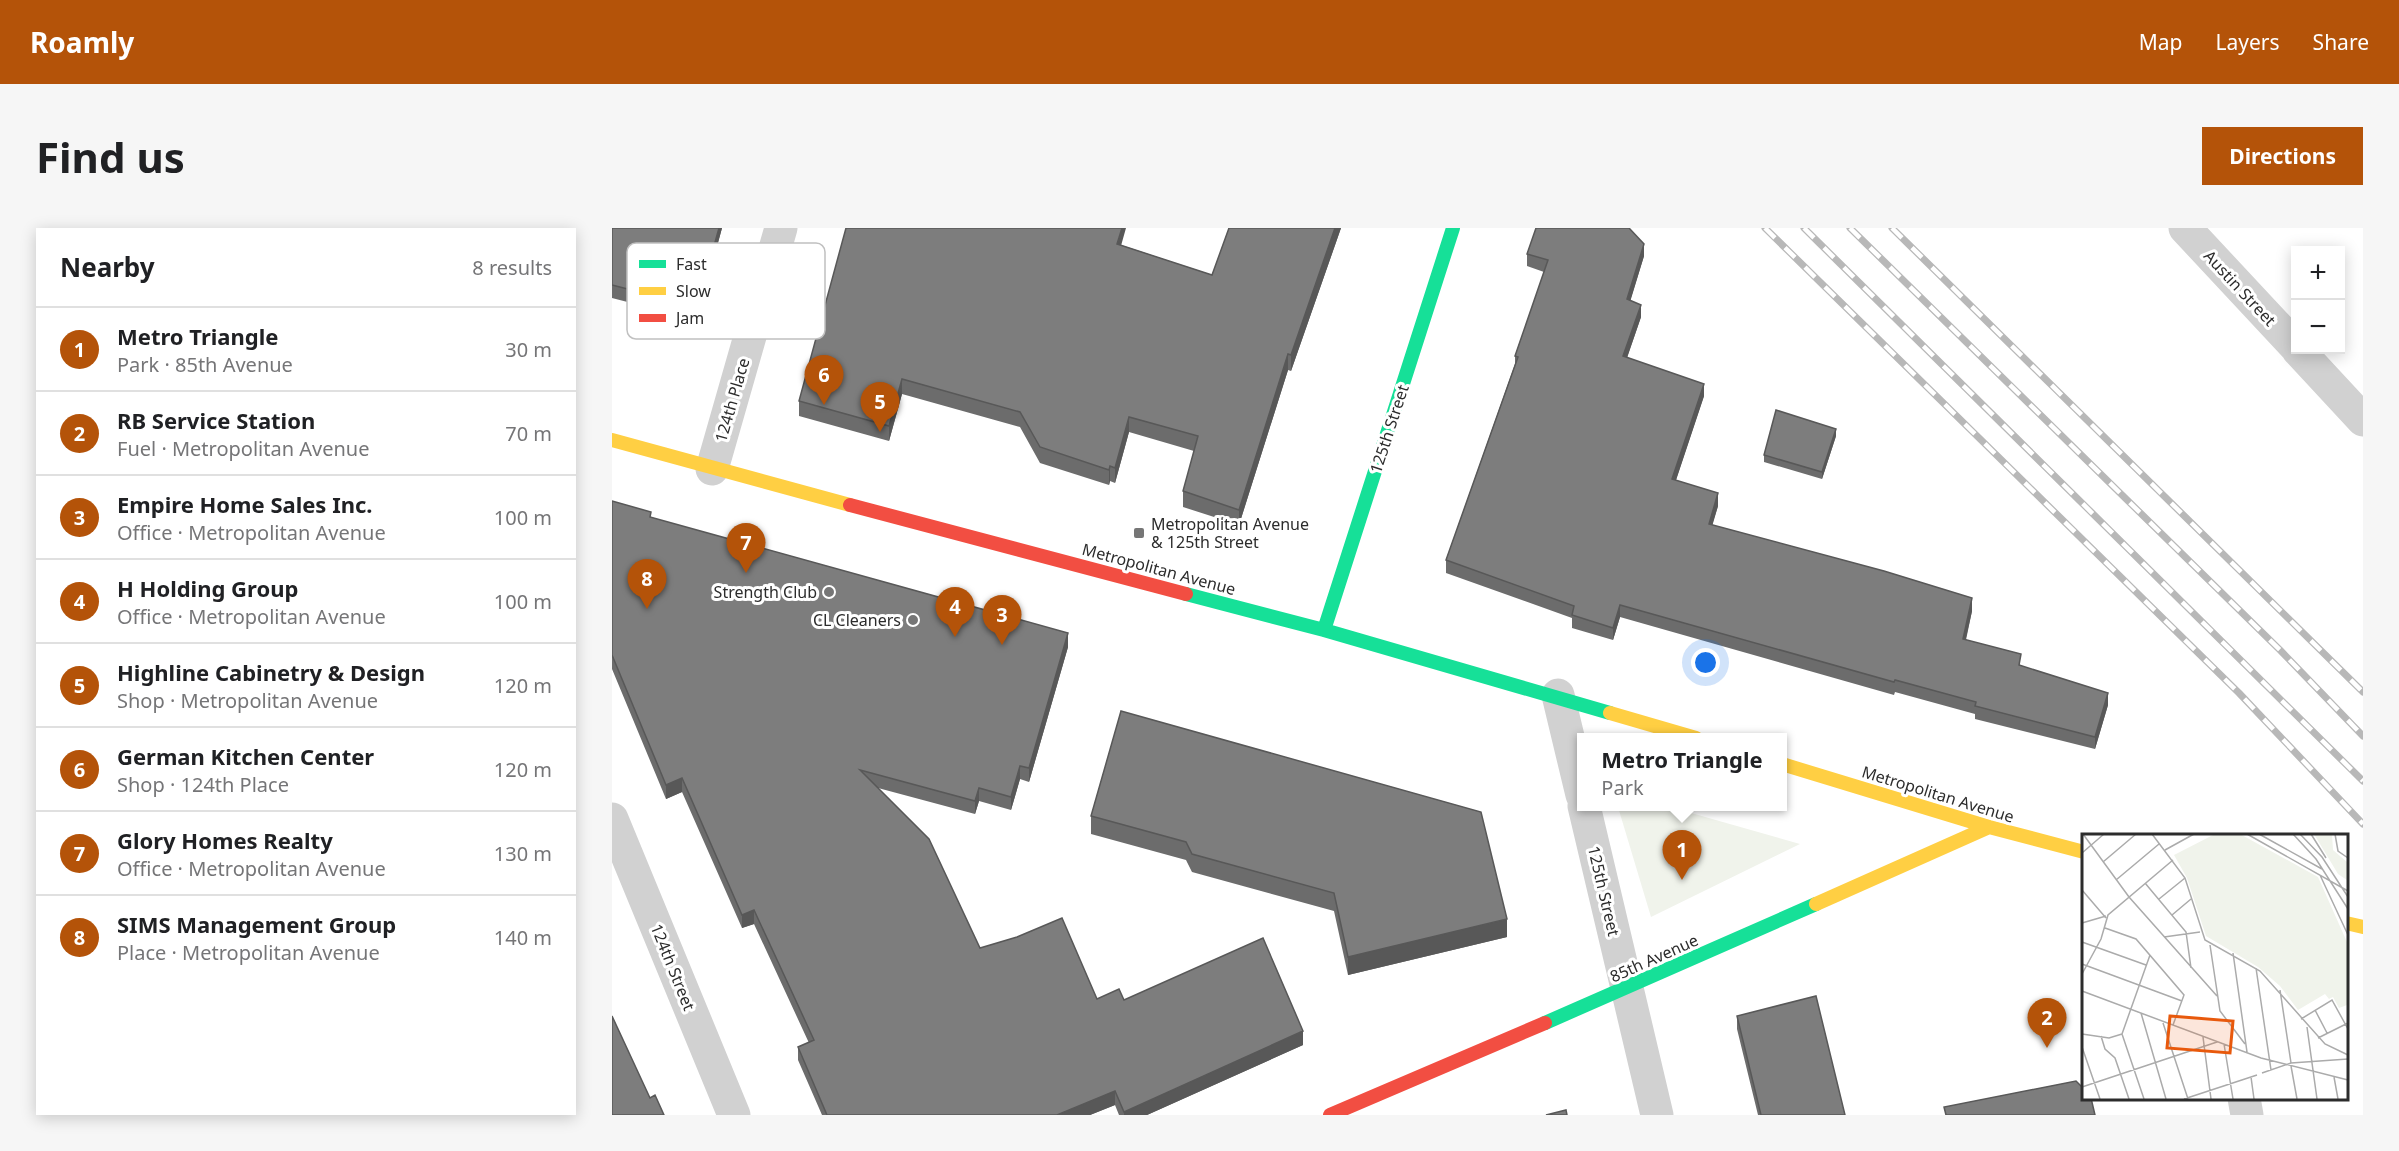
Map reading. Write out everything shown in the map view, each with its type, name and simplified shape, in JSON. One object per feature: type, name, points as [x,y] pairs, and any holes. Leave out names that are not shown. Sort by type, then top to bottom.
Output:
[{"type":"main road","name":"125th Street","points":[[1324,630],[1453,228]]},
{"type":"main road","name":"Metropolitan Avenue","points":[[612,440],[712,469],[1324,630],[1558,695],[1680,733]]},
{"type":"main road","name":"Metropolitan Avenue","points":[[1787,766],[1989,827],[2082,851]]},
{"type":"main road","name":"85th Avenue","points":[[1330,1115],[1627,988],[1989,827]]},
{"type":"main road","points":[[2348,923],[2363,927]]},
{"type":"street","name":"124th Place","points":[[777,243],[781,228]]},
{"type":"street","name":"Austin Street","points":[[2185,228],[2291,343]]},
{"type":"street","name":"124th Place","points":[[712,469],[749,339]]},
{"type":"street","name":"Austin Street","points":[[2302,354],[2363,420]]},
{"type":"street","points":[[1558,695],[1577,778]]},
{"type":"street","name":"125th Street","points":[[1585,811],[1657,1115]]},
{"type":"street","name":"124th Street","points":[[612,819],[734,1115]]},
{"type":"street","points":[[2244,1100],[2247,1115]]},
{"type":"shaded area","points":[[1619,811],[1684,811],[1800,844],[1651,917]]},
{"type":"building","points":[[612,228],[719,228],[715,243],[627,243],[627,289],[612,285]]},
{"type":"building","points":[[846,228],[1122,228],[1117,244],[1212,275],[1229,228],[1335,228],[1291,355],[1288,354],[1239,510],[1183,491],[1198,436],[1129,417],[1115,468],[1110,466],[1109,470],[1040,447],[1020,412],[902,379],[889,426],[799,401],[816,339],[825,339],[825,305]]},
{"type":"building","points":[[1536,228],[1629,228],[1644,244],[1627,299],[1641,305],[1623,356],[1704,384],[1672,479],[1718,493],[1709,524],[1884,571],[1972,598],[1963,639],[2021,654],[2019,665],[2108,693],[2095,737],[1975,706],[1976,702],[1895,680],[1894,682],[1620,605],[1613,628],[1572,615],[1574,606],[1446,560],[1518,357],[1515,356],[1548,260],[1527,254]]},
{"type":"building","points":[[1776,410],[1836,429],[1822,472],[1764,455]]},
{"type":"building","points":[[612,501],[651,512],[650,517],[1068,633],[1029,768],[1020,766],[1011,797],[979,788],[975,801],[860,770],[929,839],[980,948],[1017,937],[1062,918],[1097,999],[1119,989],[1124,1000],[1263,938],[1303,1031],[1124,1112],[1115,1091],[1057,1115],[827,1115],[798,1047],[814,1040],[754,910],[742,915],[682,778],[666,785],[612,655]]},
{"type":"building","points":[[1121,711],[1481,812],[1507,919],[1348,957],[1334,893],[1192,854],[1186,842],[1091,816]]},
{"type":"building","points":[[1816,996],[1845,1115],[1761,1115],[1737,1016]]},
{"type":"building","points":[[612,1016],[650,1098],[655,1095],[664,1115],[612,1115]]},
{"type":"building","points":[[2076,1081],[2082,1087],[2082,1100],[2091,1100],[2095,1115],[1946,1115],[1944,1107]]},
{"type":"building","points":[[1566,1110],[1567,1115],[1546,1115]]},
{"type":"railway","points":[[1765,228],[2239,693],[2363,824]]},
{"type":"railway","points":[[1804,228],[2363,781]]},
{"type":"railway","points":[[1850,228],[2280,650],[2363,736]]},
{"type":"railway","points":[[1892,228],[2363,692]]},
{"type":"traffic: fast","points":[[1324,630],[1453,228]]},
{"type":"traffic: fast","points":[[1186,594],[1324,630],[1610,713]]},
{"type":"traffic: fast","points":[[1545,1023],[1816,904]]},
{"type":"traffic: slow","points":[[612,440],[850,505]]},
{"type":"traffic: slow","points":[[1610,713],[1679,733]]},
{"type":"traffic: slow","points":[[1787,766],[1989,827],[2082,851]]},
{"type":"traffic: slow","points":[[1816,904],[1989,827]]},
{"type":"traffic: slow","points":[[2348,923],[2363,927]]},
{"type":"traffic: jam","points":[[850,505],[1186,594]]},
{"type":"traffic: jam","points":[[1330,1115],[1545,1023]]},
{"type":"place","name":"German Kitchen Center","points":[[824,405]]},
{"type":"place","name":"Highline Cabinetry & Design","points":[[880,432]]},
{"type":"place","name":"Metropolitan Avenue & 125th Street","points":[[1139,533]]},
{"type":"place","name":"Glory Homes Realty","points":[[746,573]]},
{"type":"place","name":"Strength Club","points":[[829,592]]},
{"type":"place","name":"SIMS Management Group","points":[[647,609]]},
{"type":"place","name":"CL Cleaners","points":[[913,620]]},
{"type":"place","name":"H Holding Group","points":[[955,637]]},
{"type":"place","name":"Empire Home Sales Inc.","points":[[1002,645]]},
{"type":"place","name":"Metro Triangle","points":[[1682,880]]},
{"type":"place","name":"RB Service Station","points":[[2047,1048]]}]
